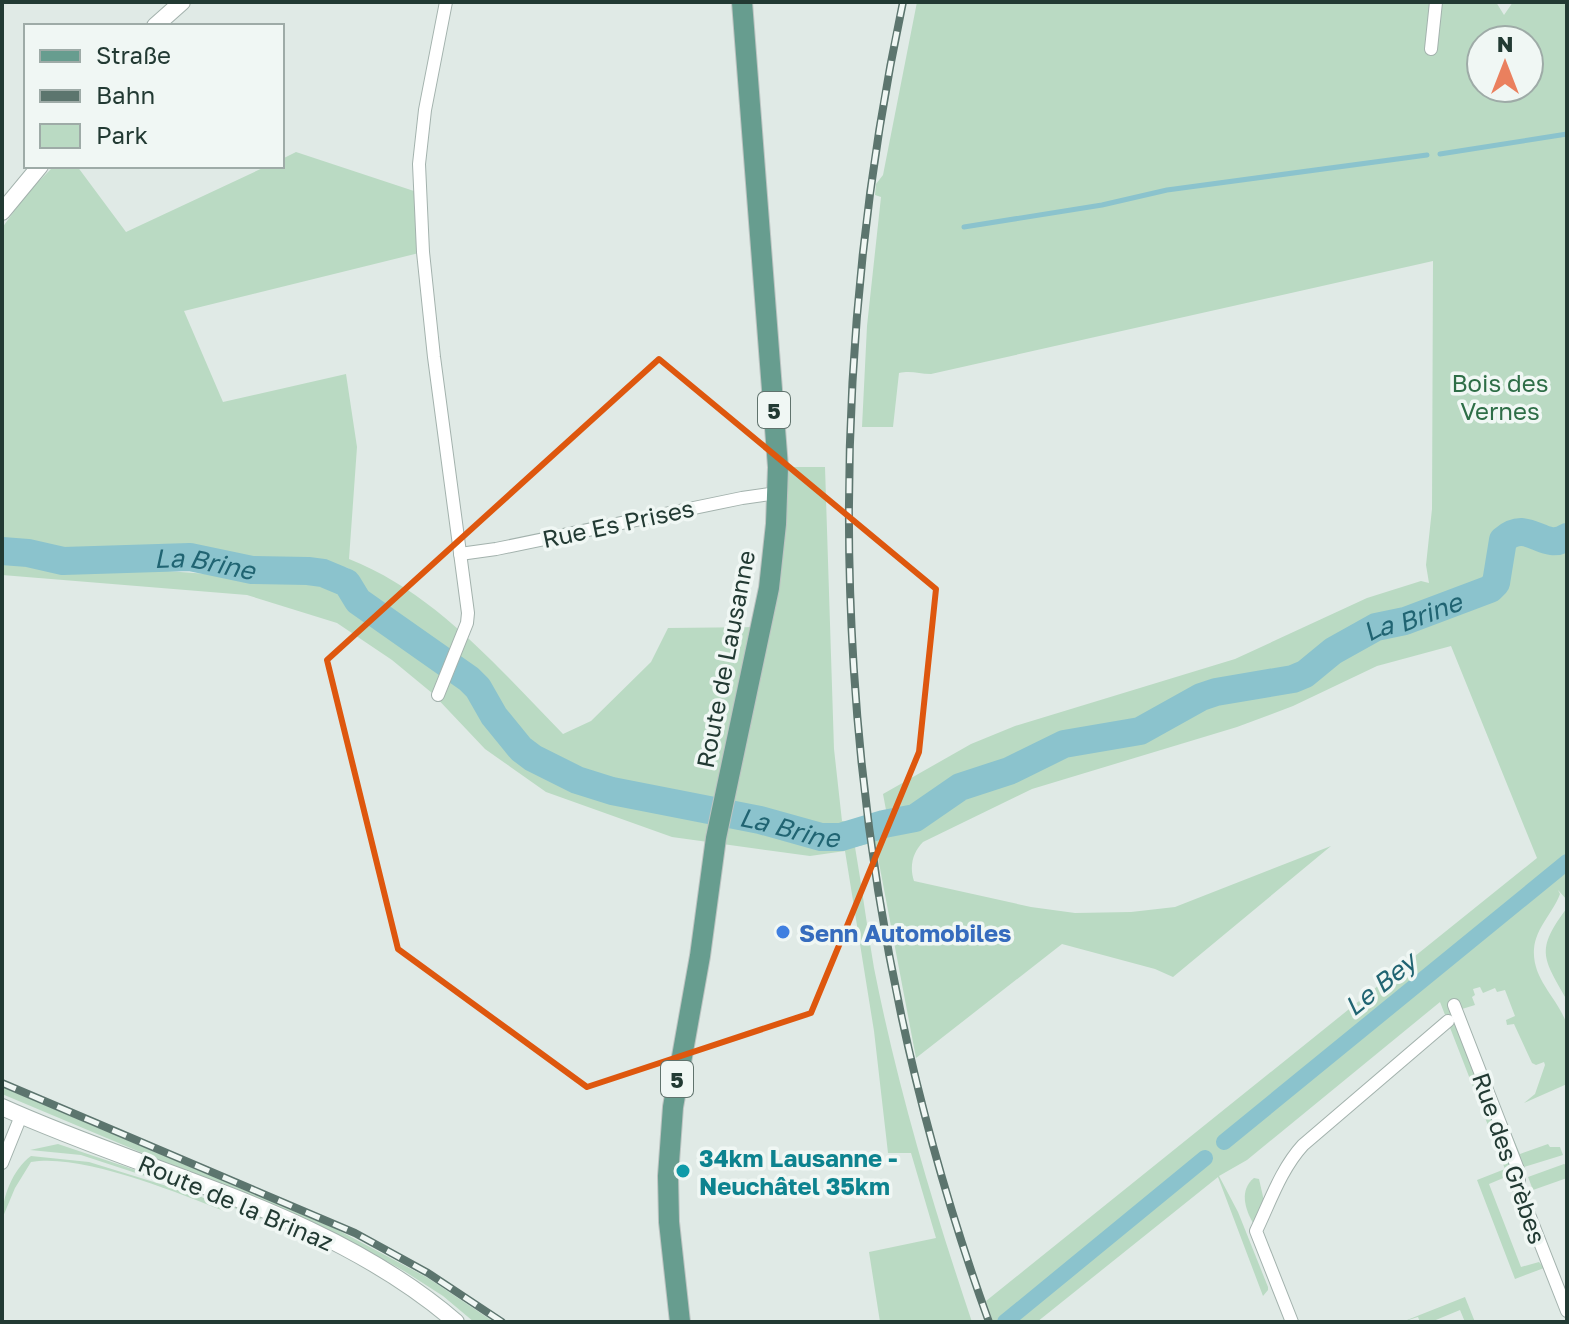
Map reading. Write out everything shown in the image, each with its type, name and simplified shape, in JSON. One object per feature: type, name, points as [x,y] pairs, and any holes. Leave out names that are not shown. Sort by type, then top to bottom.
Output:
[{"type":"main road","name":"Route de Lausanne","points":[[680,1322],[669,1222],[672,1118],[716,838],[769,588],[777,493],[778,467],[742,2]]},
{"type":"street","points":[[157,24],[182,2]]},
{"type":"street","points":[[438,695],[468,613],[434,357],[421,221],[419,164],[446,2]]},
{"type":"street","points":[[1431,49],[1436,2]]},
{"type":"street","points":[[2,212],[38,168]]},
{"type":"street","name":"Rue Es Prises","points":[[460,554],[777,493]]},
{"type":"street","name":"Rue des Grèbes","points":[[1454,1005],[1519,1172],[1519,1189],[1567,1311]]},
{"type":"street","points":[[1292,1322],[1256,1231],[1281,1177],[1303,1145],[1448,1021]]},
{"type":"street","name":"Route de la Brinaz","points":[[2,1107],[234,1198],[328,1239],[397,1277],[456,1322]]},
{"type":"street","points":[[2,1163],[21,1116]]},
{"type":"highlighted area","points":[[659,359],[936,589],[919,752],[811,1013],[587,1087],[398,949],[327,660]]},
{"type":"green space","name":"Bois des Vernes","points":[[917,2],[1496,2],[1504,15],[1513,2],[1567,2],[1567,900],[1558,890],[1557,901],[1535,941],[1534,960],[1566,1022],[1567,1084],[1524,1103],[1535,1094],[1545,1065],[1544,1062],[1532,1063],[1514,1024],[1507,1025],[1506,1020],[1515,1016],[1505,990],[1497,992],[1495,988],[1483,993],[1480,987],[1473,989],[1475,1005],[1462,1009],[1512,1170],[1508,1176],[1489,1184],[1521,1267],[1539,1262],[1544,1268],[1515,1279],[1477,1180],[1505,1169],[1440,1002],[1247,1160],[1219,1176],[1238,1212],[1268,1287],[1263,1296],[1218,1177],[1037,1322],[993,1322],[986,1301],[1537,858],[1451,646],[1377,666],[1293,706],[1237,727],[1032,789],[923,842],[914,855],[914,881],[1031,907],[1075,913],[1131,912],[1175,907],[1331,846],[1173,977],[1155,969],[1062,944],[916,1058],[875,842],[855,847],[874,968],[905,1103],[972,1322],[880,1322],[869,1252],[936,1238],[911,1153],[888,1153],[874,1031],[845,851],[810,856],[672,837],[546,792],[485,749],[432,693],[392,660],[337,623],[247,595],[2,575],[2,559],[262,578],[298,576],[344,595],[353,575],[348,568],[301,559],[2,544],[2,228],[28,192],[52,168],[78,168],[126,232],[263,168],[284,168],[284,158],[296,152],[420,193],[423,252],[184,311],[223,402],[346,374],[357,447],[349,559],[381,574],[438,612],[490,659],[563,734],[591,721],[651,662],[668,628],[762,627],[778,467],[825,467],[834,749],[842,821],[860,821],[881,813],[886,810],[883,794],[971,744],[1015,726],[1235,659],[1367,598],[1421,581],[1429,583],[1426,565],[1432,509],[1433,261],[931,374],[899,373],[893,427],[862,427],[867,326],[881,197],[875,195],[876,184],[883,175]]},
{"type":"green space","points":[[1567,908],[1567,1000],[1552,974],[1546,954],[1550,934]]},
{"type":"green space","points":[[2,1087],[336,1229],[428,1278],[494,1322],[474,1322],[443,1296],[349,1240],[2,1094]]},
{"type":"green space","points":[[1511,1133],[1520,1154],[1548,1144],[1550,1147],[1560,1147],[1563,1155],[1524,1167]]},
{"type":"green space","points":[[58,1144],[201,1192],[262,1217],[81,1155],[30,1150]]},
{"type":"green space","points":[[31,1156],[89,1162],[199,1196],[229,1209],[224,1211],[128,1176],[76,1163],[52,1161],[31,1162],[15,1188],[2,1219],[10,1184]]},
{"type":"green space","points":[[1567,1165],[1567,1178],[1533,1190],[1528,1177]]},
{"type":"green space","points":[[1254,1178],[1259,1179],[1264,1201],[1253,1223],[1245,1194]]},
{"type":"green space","points":[[1465,1297],[1475,1322],[1465,1322],[1460,1310],[1431,1322],[1420,1322],[1418,1317],[1402,1322]]},
{"type":"waterway","points":[[1440,154],[1567,134]]},
{"type":"waterway","points":[[964,227],[1102,205],[1167,190],[1427,155]]},
{"type":"waterway","name":"La Brine","points":[[2,551],[63,561],[190,557],[252,570],[323,573],[347,583],[358,601],[469,679],[478,688],[494,716],[521,749],[533,758],[577,780],[612,791],[760,820],[821,837],[841,837],[915,818],[960,787],[1009,771],[1064,744],[1140,731],[1216,692],[1293,679],[1305,674],[1333,651],[1376,627],[1405,621],[1490,589],[1496,583],[1503,540],[1512,534],[1528,533],[1551,541],[1567,537]]},
{"type":"waterway","name":"Le Bey","points":[[1224,1142],[1567,862]]},
{"type":"waterway","name":"Le Bey","points":[[1005,1322],[1205,1158]]},
{"type":"railway","points":[[903,2],[874,167],[856,334],[849,501],[854,668],[870,834],[898,999],[938,1162],[989,1322]]},
{"type":"railway","points":[[2,1083],[355,1233],[428,1273],[502,1322]]},
{"type":"place","name":"Senn Automobiles","points":[[783,932]]},
{"type":"place","name":"34km Lausanne - Neuchâtel 35km","points":[[683,1171]]}]
